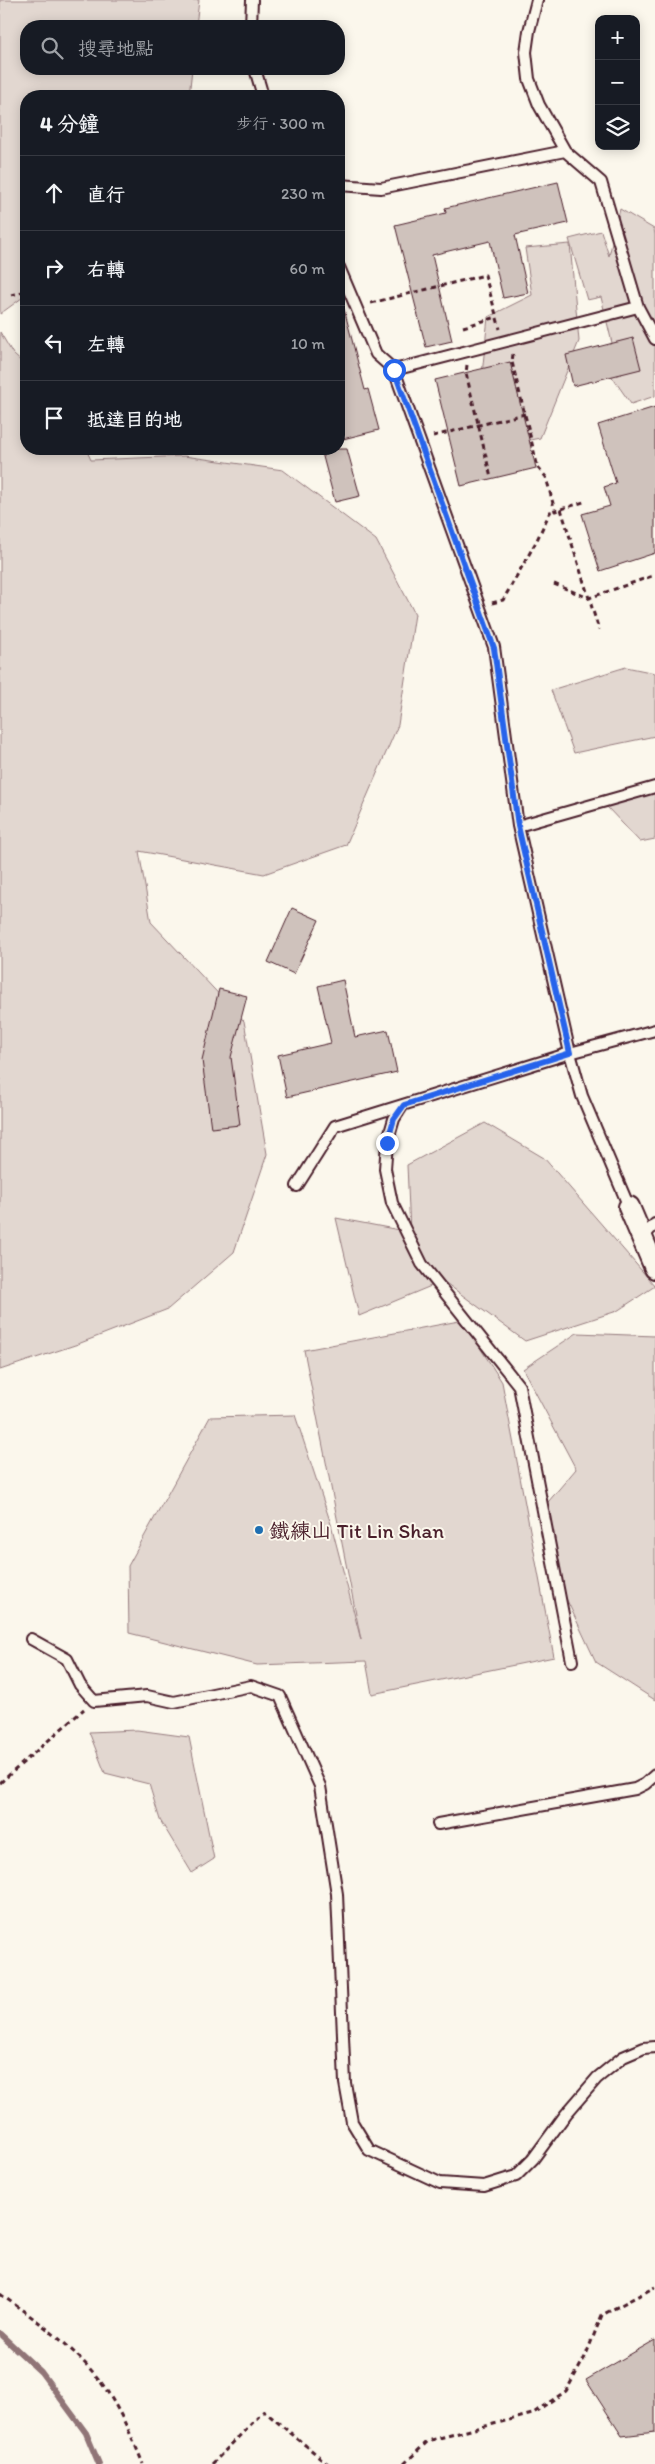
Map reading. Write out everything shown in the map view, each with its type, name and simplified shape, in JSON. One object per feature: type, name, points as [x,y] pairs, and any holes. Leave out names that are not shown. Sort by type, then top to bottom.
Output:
[{"type":"street","points":[[629,1207],[648,1231],[655,1268]]},
{"type":"lane","points":[[251,20],[252,0]]},
{"type":"lane","points":[[538,0],[529,31],[526,52],[529,79],[539,105],[565,151],[601,182],[638,307],[655,339]]},
{"type":"lane","points":[[257,75],[261,90]]},
{"type":"lane","points":[[345,185],[381,188],[565,151]]},
{"type":"lane","points":[[345,281],[376,354],[394,370],[494,648],[518,826],[570,1053],[582,1096],[629,1207]]},
{"type":"lane","points":[[394,370],[638,307]]},
{"type":"lane","points":[[518,826],[655,787]]},
{"type":"lane","points":[[297,1186],[335,1126],[570,1053],[655,1030]]},
{"type":"lane","points":[[404,1105],[394,1119],[387,1143],[385,1169],[392,1204],[422,1264],[519,1386],[572,1661]]},
{"type":"lane","points":[[31,1639],[67,1659],[80,1685],[94,1701],[147,1696],[174,1702],[251,1686],[280,1696],[320,1786],[337,1894],[345,2083],[352,2122],[370,2150],[440,2183],[484,2186],[516,2176],[533,2159],[566,2114],[597,2078],[623,2057],[644,2048],[655,2047]]},
{"type":"lane","points":[[438,1824],[634,1789],[655,1775]]},
{"type":"path","points":[[356,307],[485,275],[504,342]]},
{"type":"path","points":[[11,295],[20,293]]},
{"type":"path","points":[[463,327],[497,317]]},
{"type":"path","points":[[515,339],[512,362],[538,468],[546,477],[555,511]]},
{"type":"path","points":[[463,352],[491,478]]},
{"type":"path","points":[[419,440],[525,414]]},
{"type":"path","points":[[480,607],[502,600],[536,542],[550,512],[587,501]]},
{"type":"path","points":[[561,509],[599,630]]},
{"type":"path","points":[[554,584],[589,598],[655,575]]},
{"type":"path","points":[[0,1783],[94,1701]]},
{"type":"path","points":[[404,2464],[428,2441],[532,2414],[566,2391],[585,2357],[602,2315],[655,2287]]},
{"type":"path","points":[[0,2294],[52,2331],[92,2371],[117,2410],[143,2464]]},
{"type":"path","points":[[212,2464],[264,2411],[328,2464]]},
{"type":"shaded area","points":[[0,0],[199,0],[197,20],[20,20],[20,75],[191,75],[190,90],[20,90],[20,299],[0,314]]},
{"type":"shaded area","points":[[620,209],[654,229],[655,235],[655,396],[631,404],[601,361],[612,343],[601,297],[587,300],[569,239],[601,231],[609,256]]},
{"type":"shaded area","points":[[570,244],[579,341],[540,438],[474,451],[488,317],[532,295],[525,248]]},
{"type":"shaded area","points":[[0,332],[13,354],[20,360],[20,455],[89,455],[91,460],[184,456],[283,470],[376,540],[415,614],[398,725],[346,845],[264,874],[139,851],[151,922],[244,1021],[267,1154],[234,1252],[168,1309],[78,1344],[0,1370]]},
{"type":"shaded area","points":[[626,667],[655,673],[655,736],[574,753],[551,690]]},
{"type":"shaded area","points":[[655,790],[655,839],[640,842],[607,807]]},
{"type":"shaded area","points":[[485,1123],[544,1158],[655,1286],[617,1311],[525,1341],[443,1281],[359,1316],[336,1218],[410,1232],[407,1165]]},
{"type":"shaded area","points":[[459,1321],[477,1343],[502,1382],[554,1657],[372,1694],[366,1661],[257,1665],[129,1633],[128,1566],[210,1417],[295,1415],[331,1524],[361,1640],[304,1350]]},
{"type":"shaded area","points":[[577,1333],[655,1336],[655,1700],[596,1662],[565,1596],[537,1515],[576,1469],[523,1369]]},
{"type":"shaded area","points":[[137,1730],[189,1737],[214,1859],[192,1873],[160,1820],[149,1784],[105,1773],[89,1732]]},
{"type":"building","points":[[558,182],[568,223],[515,235],[528,293],[503,298],[490,241],[432,255],[452,341],[426,347],[395,225],[446,213],[445,208]]},
{"type":"building","points":[[345,313],[365,390],[368,389],[379,430],[345,438]]},
{"type":"building","points":[[633,338],[641,369],[573,386],[566,355]]},
{"type":"building","points":[[510,362],[536,468],[461,486],[435,380]]},
{"type":"building","points":[[655,407],[655,553],[600,571],[582,514],[610,506],[604,487],[616,483],[598,425]]},
{"type":"building","points":[[345,449],[347,449],[360,496],[335,502],[323,455],[345,455]]},
{"type":"building","points":[[292,908],[319,920],[294,974],[268,962]]},
{"type":"building","points":[[343,980],[355,1037],[388,1030],[397,1072],[287,1097],[278,1055],[331,1043],[318,986]]},
{"type":"building","points":[[219,989],[247,996],[231,1057],[240,1125],[211,1128],[202,1060]]},
{"type":"building","points":[[655,2340],[655,2432],[622,2436],[586,2380]]},
{"type":"waterway","points":[[0,2334],[41,2372],[86,2433],[99,2464]]},
{"type":"place","name":"鐵練山 Tit Lin Shan","points":[[259,1530]]},
{"type":"route","points":[[387,1143],[394,1119],[404,1105],[570,1053],[518,826],[494,648],[394,370]]}]
